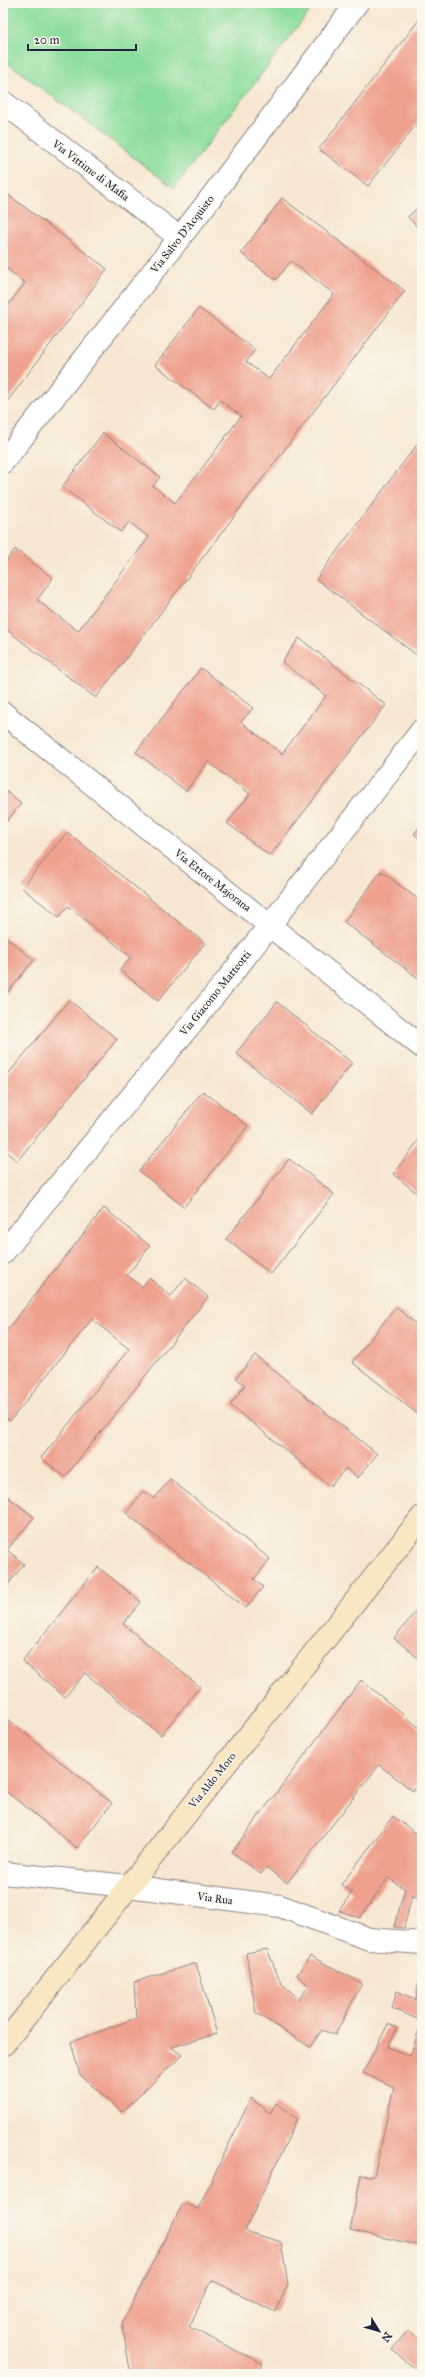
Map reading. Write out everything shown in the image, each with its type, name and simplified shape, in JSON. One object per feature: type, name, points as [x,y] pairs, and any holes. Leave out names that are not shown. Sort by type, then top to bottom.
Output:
[{"type":"street","name":"Via Salvo D'Acquisto","points":[[3,462],[180,238],[357,3]]},
{"type":"street","name":"Via Vittime di Mafia","points":[[3,102],[180,238]]},
{"type":"street","name":"Via Ettore Majorana","points":[[3,714],[422,1048]]},
{"type":"street","name":"Via Giacomo Matteotti","points":[[3,1253],[270,926],[422,730]]},
{"type":"street","name":"Via Aldo Moro","points":[[3,2045],[422,1517]]},
{"type":"street","name":"Via Rua","points":[[3,1873],[128,1886],[280,1906],[368,1939],[422,1943]]},
{"type":"green space","points":[[3,3],[316,3],[174,188],[3,59]]},
{"type":"building","points":[[422,16],[422,117],[368,186],[319,149]]},
{"type":"building","points":[[3,191],[107,269],[3,407],[3,312],[25,283],[3,266]]},
{"type":"building","points":[[282,198],[405,291],[96,698],[3,627],[3,565],[15,549],[53,578],[37,600],[78,631],[149,537],[129,522],[121,532],[62,487],[103,433],[160,477],[153,486],[175,503],[241,416],[220,400],[214,409],[155,365],[199,308],[255,350],[246,362],[269,379],[334,294],[291,261],[276,280],[241,253]]},
{"type":"building","points":[[422,203],[422,232],[408,217]]},
{"type":"building","points":[[422,438],[422,659],[316,579]]},
{"type":"building","points":[[299,638],[386,705],[270,856],[227,823],[250,794],[208,762],[186,791],[136,752],[201,668],[253,708],[241,722],[282,754],[326,696],[282,662]]},
{"type":"building","points":[[3,789],[21,804],[3,826]]},
{"type":"building","points":[[422,824],[422,840],[414,834]]},
{"type":"building","points":[[67,832],[205,943],[158,1001],[120,970],[131,957],[68,906],[59,917],[22,888]]},
{"type":"building","points":[[381,871],[422,902],[422,981],[344,922]]},
{"type":"building","points":[[3,935],[34,960],[3,998]]},
{"type":"building","points":[[69,1000],[117,1039],[17,1161],[3,1149],[3,1068],[9,1073]]},
{"type":"building","points":[[277,1002],[352,1063],[312,1114],[236,1053]]},
{"type":"building","points":[[203,1091],[248,1126],[184,1207],[139,1171]]},
{"type":"building","points":[[422,1136],[422,1197],[393,1174]]},
{"type":"building","points":[[289,1159],[334,1194],[271,1274],[226,1239]]},
{"type":"building","points":[[104,1208],[150,1246],[127,1275],[142,1287],[149,1278],[171,1296],[185,1278],[208,1297],[65,1477],[41,1458],[129,1349],[92,1319],[10,1421],[3,1416],[3,1335]]},
{"type":"building","points":[[396,1307],[416,1324],[422,1317],[422,1413],[420,1416],[352,1362]]},
{"type":"building","points":[[255,1355],[377,1454],[358,1478],[346,1468],[330,1486],[230,1405],[245,1385],[236,1378]]},
{"type":"building","points":[[170,1479],[270,1559],[254,1579],[263,1587],[246,1608],[126,1513],[143,1491],[154,1499]]},
{"type":"building","points":[[3,1493],[34,1517],[7,1550],[24,1564],[3,1591]]},
{"type":"building","points":[[98,1567],[141,1602],[123,1624],[200,1687],[161,1735],[85,1673],[65,1697],[22,1661]]},
{"type":"building","points":[[422,1604],[422,1661],[394,1638]]},
{"type":"building","points":[[361,1680],[422,1730],[422,1776],[413,1791],[379,1765],[287,1883],[266,1867],[261,1874],[232,1852]]},
{"type":"building","points":[[3,1716],[112,1803],[77,1848],[3,1789]]},
{"type":"building","points":[[393,1816],[422,1838],[422,1901],[412,1895],[404,1928],[394,1927],[405,1889],[388,1878],[360,1918],[339,1911],[352,1892],[341,1885]]},
{"type":"building","points":[[267,1949],[281,1983],[299,1999],[309,1986],[297,1975],[310,1956],[362,1983],[335,2035],[322,2030],[310,2047],[256,2013],[246,1953]]},
{"type":"building","points":[[196,1963],[217,2034],[171,2047],[182,2055],[122,2112],[80,2075],[71,2042],[136,2018],[134,1982]]},
{"type":"building","points":[[421,1968],[422,2021],[392,2008],[397,1991],[416,2000]]},
{"type":"building","points":[[422,2021],[422,2246],[350,2230],[361,2175],[374,2176],[394,2087],[363,2073],[388,2024],[397,2028],[388,2047],[410,2056]]},
{"type":"building","points":[[251,2098],[270,2113],[276,2103],[297,2119],[245,2231],[281,2242],[288,2285],[275,2312],[212,2280],[189,2327],[263,2364],[258,2374],[142,2374],[130,2370],[122,2323],[183,2203],[198,2209]]},
{"type":"building","points":[[408,2330],[422,2342],[422,2374],[392,2350]]}]
